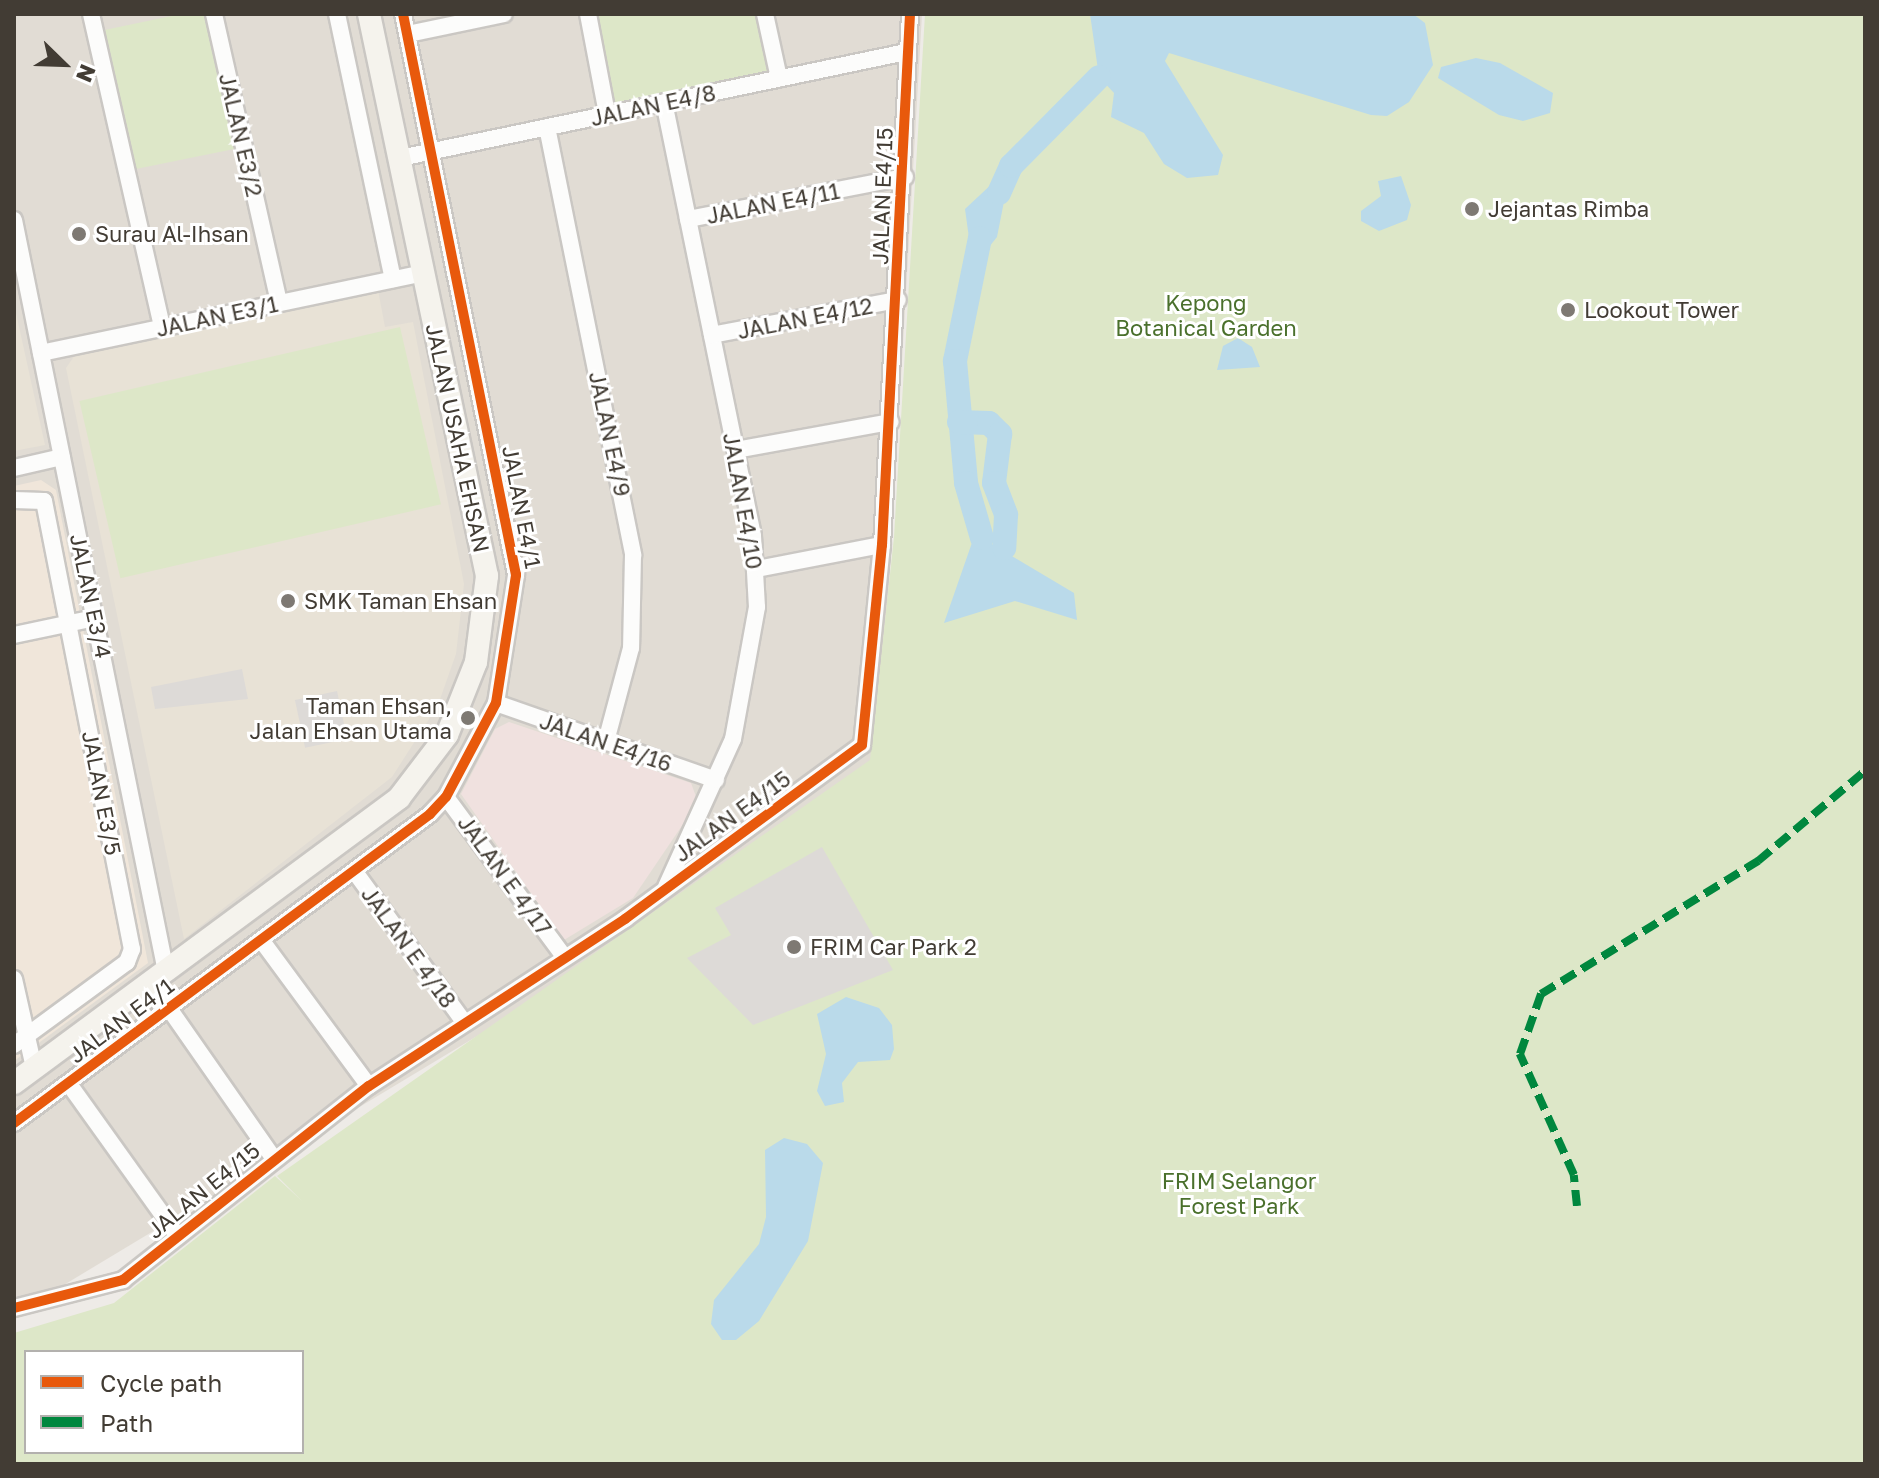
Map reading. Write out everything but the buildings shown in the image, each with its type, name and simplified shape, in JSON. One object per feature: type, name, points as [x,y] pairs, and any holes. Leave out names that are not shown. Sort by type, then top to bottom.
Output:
[{"type":"street","points":[[91,14],[162,327]]},
{"type":"street","name":"JALAN E3/2","points":[[214,14],[279,303]]},
{"type":"street","points":[[337,14],[393,279]]},
{"type":"street","name":"JALAN USAHA EHSAN","points":[[14,1083],[353,837],[408,788],[464,697],[486,619],[487,576],[369,14]]},
{"type":"street","name":"JALAN E4/1","points":[[14,1123],[355,872],[446,797],[496,703],[516,575],[403,14]]},
{"type":"street","points":[[408,34],[504,14]]},
{"type":"street","points":[[588,14],[607,114]]},
{"type":"street","points":[[765,14],[779,78]]},
{"type":"street","name":"JALAN E4/15","points":[[14,1308],[113,1286],[369,1086],[562,954],[665,890],[862,745],[882,545],[905,177],[906,52],[910,14]]},
{"type":"street","name":"JALAN E4/8","points":[[400,158],[906,52]]},
{"type":"street","name":"JALAN E4/10","points":[[664,102],[736,450],[757,569],[749,676],[716,780],[665,890]]},
{"type":"street","name":"JALAN E4/9","points":[[547,127],[633,555],[631,648],[606,741]]},
{"type":"street","name":"JALAN E4/11","points":[[688,219],[905,177]]},
{"type":"street","name":"JALAN E3/4","points":[[14,220],[95,618],[166,1010],[274,1159]]},
{"type":"street","name":"JALAN E3/1","points":[[41,353],[424,273]]},
{"type":"street","name":"JALAN E4/12","points":[[712,335],[898,300]]},
{"type":"street","points":[[736,450],[890,422]]},
{"type":"street","points":[[14,468],[62,457]]},
{"type":"street","name":"JALAN E3/5","points":[[14,500],[44,501],[132,949],[127,962],[20,1040]]},
{"type":"street","points":[[757,569],[882,545]]},
{"type":"street","name":"JALAN E4/1","points":[[487,576],[516,575]]},
{"type":"street","points":[[14,635],[95,618]]},
{"type":"street","name":"JALAN E4/16","points":[[496,703],[716,780]]},
{"type":"street","name":"JALAN E 4/17","points":[[446,797],[562,954]]},
{"type":"street","name":"JALAN E 4/18","points":[[355,872],[464,1022]]},
{"type":"street","points":[[262,941],[369,1086]]},
{"type":"street","points":[[14,979],[20,1040],[34,1068]]},
{"type":"street","points":[[69,1084],[178,1236]]},
{"type":"shaded area","points":[[14,14],[922,14],[877,795],[14,1315]]},
{"type":"shaded area","name":"SMK Taman Ehsan","points":[[378,290],[385,327],[413,322],[464,584],[456,654],[438,705],[392,777],[184,939],[66,368],[75,355]]},
{"type":"shaded area","points":[[14,304],[45,445],[14,451]]},
{"type":"shaded area","points":[[41,480],[56,490],[148,963],[14,1061],[14,486]]},
{"type":"shaded area","points":[[242,669],[248,699],[155,709],[151,687]]},
{"type":"shaded area","points":[[337,691],[347,739],[305,748],[295,700]]},
{"type":"shaded area","points":[[509,722],[691,783],[698,802],[633,898],[564,940],[461,794],[495,729]]},
{"type":"shaded area","name":"FRIM Car Park 2","points":[[822,847],[893,970],[753,1025],[687,958],[731,935],[715,908]]},
{"type":"green space","points":[[181,14],[214,14],[244,147],[126,171],[95,32]]},
{"type":"green space","points":[[588,14],[765,14],[779,78],[607,114]]},
{"type":"green space","points":[[925,14],[1865,14],[1865,1464],[14,1464],[14,1333],[114,1303],[275,1176],[302,1201],[277,1176],[870,760],[894,537]]},
{"type":"green space","points":[[400,327],[441,504],[120,578],[79,401]]},
{"type":"water","points":[[1090,14],[1413,14],[1425,23],[1433,65],[1409,102],[1387,116],[1371,115],[1169,53],[1165,61],[1223,155],[1218,175],[1187,178],[1164,164],[1144,133],[1111,117],[1114,93],[1099,77]]},
{"type":"water","points":[[1476,58],[1500,63],[1553,93],[1550,113],[1523,121],[1499,115],[1438,78],[1441,67]]},
{"type":"water","points":[[1011,166],[997,237],[973,267],[965,209]]},
{"type":"water","points":[[1401,176],[1411,205],[1407,220],[1379,231],[1361,221],[1361,211],[1381,196],[1378,181]]},
{"type":"water","points":[[1238,338],[1252,347],[1260,367],[1217,370],[1223,346]]},
{"type":"water","points":[[975,534],[1074,593],[1077,620],[1015,601],[944,623]]},
{"type":"water","points":[[846,997],[879,1008],[892,1025],[894,1049],[890,1060],[858,1062],[842,1083],[844,1102],[825,1106],[817,1091],[826,1054],[817,1014]]},
{"type":"water","points":[[784,1138],[807,1144],[823,1163],[808,1241],[759,1321],[736,1340],[722,1340],[711,1324],[714,1300],[759,1244],[766,1217],[765,1150]]},
{"type":"waterway","points":[[999,193],[1011,166],[1099,77]]},
{"type":"waterway","points":[[980,238],[955,361],[966,483],[982,538]]},
{"type":"waterway","points":[[959,422],[989,423],[1000,434],[994,483],[1006,515],[1004,548]]},
{"type":"marked path","points":[[1577,1206],[1574,1175],[1520,1054],[1541,994],[1758,861],[1865,771]]},
{"type":"cycle path","points":[[14,1123],[430,814],[446,797],[496,703],[516,575],[403,14]]},
{"type":"cycle path","points":[[14,1308],[123,1280],[369,1086],[625,919],[862,745],[882,545],[910,14]]},
{"type":"place","name":"Jejantas Rimba","points":[[1472,209]]},
{"type":"place","name":"Surau Al-Ihsan","points":[[79,234]]},
{"type":"place","name":"Lookout Tower","points":[[1568,310]]},
{"type":"place","name":"SMK Taman Ehsan","points":[[288,601]]},
{"type":"place","name":"Taman Ehsan, Jalan Ehsan Utama","points":[[468,718]]},
{"type":"place","name":"FRIM Car Park 2","points":[[794,947]]},
{"type":"park label","name":"Kepong Botanical Garden","points":[[1206,314]]},
{"type":"park label","name":"FRIM Selangor Forest Park","points":[[1239,1192]]}]
